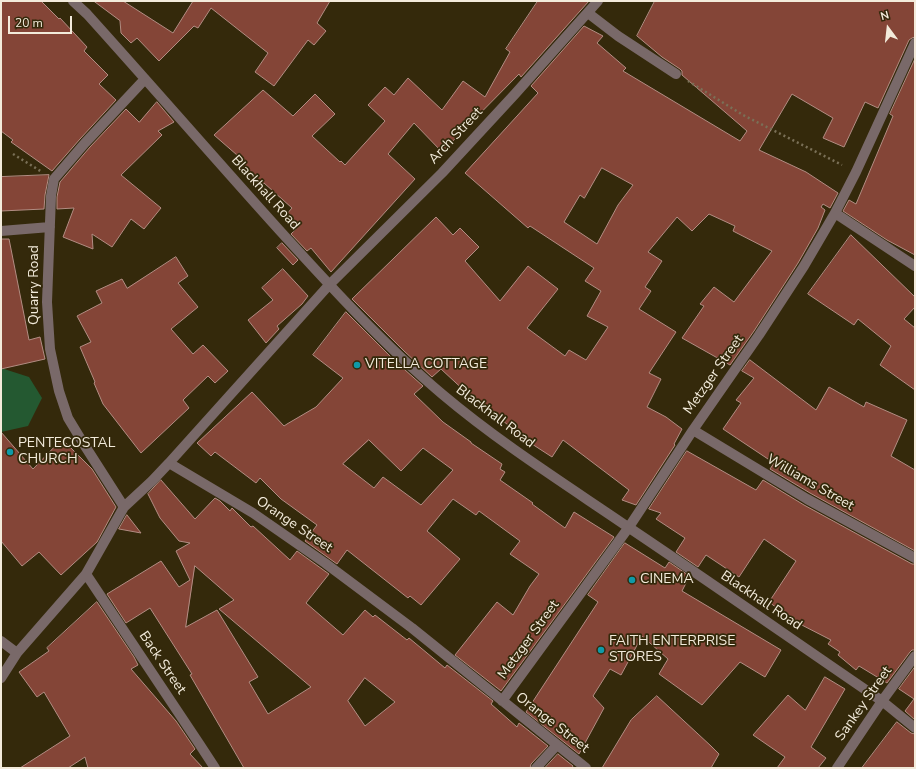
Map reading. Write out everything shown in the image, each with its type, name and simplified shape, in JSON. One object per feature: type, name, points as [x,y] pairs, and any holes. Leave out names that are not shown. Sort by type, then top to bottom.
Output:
[{"type":"street","name":"Blackhall Road","points":[[73,1],[87,14],[329,285],[397,353],[452,403],[537,466],[629,527],[882,701],[915,728]]},
{"type":"street","name":"Arch Street","points":[[329,285],[442,173],[598,1]]},
{"type":"street","points":[[588,12],[618,36],[676,74]]},
{"type":"street","name":"Metzger Street","points":[[502,701],[629,527],[804,266],[835,213],[856,172],[915,43]]},
{"type":"street","points":[[54,179],[85,143],[145,79]]},
{"type":"street","name":"Quarry Road","points":[[54,179],[51,196],[47,302],[50,349],[59,391],[68,418],[84,446],[124,507]]},
{"type":"street","points":[[835,213],[915,266]]},
{"type":"street","points":[[1,230],[50,227]]},
{"type":"street","points":[[1,678],[16,653],[86,574],[124,507],[152,482],[329,285]]},
{"type":"street","name":"Williams Street","points":[[693,430],[807,498],[915,558]]},
{"type":"street","name":"Orange Street","points":[[169,463],[254,514],[325,563],[412,628],[586,768]]},
{"type":"street","name":"Back Street","points":[[86,574],[192,732],[214,768]]},
{"type":"street","points":[[1,641],[16,653]]},
{"type":"street","name":"Sankey Street","points":[[837,768],[882,701],[915,656]]},
{"type":"street","points":[[536,768],[557,744]]},
{"type":"path","points":[[676,74],[743,115],[856,172]]},
{"type":"path","points":[[13,154],[54,179]]},
{"type":"green space","points":[[1,368],[29,377],[42,398],[28,426],[1,432]]},
{"type":"building","points":[[1,1],[41,1],[59,19],[60,18],[87,47],[84,51],[108,75],[99,84],[116,100],[52,171],[11,142],[13,140],[1,131]]},
{"type":"building","points":[[94,1],[123,1],[173,33],[193,1],[330,1],[317,23],[326,31],[314,45],[308,40],[274,86],[255,72],[268,53],[211,8],[198,28],[194,26],[159,61],[137,38],[131,43],[121,33],[120,21]]},
{"type":"building","points":[[538,1],[589,1],[521,77],[519,74],[442,152],[414,123],[388,154],[415,179],[331,272],[311,248],[307,251],[291,234],[296,229],[285,216],[292,208],[264,183],[262,185],[242,165],[245,162],[214,135],[263,90],[293,116],[315,94],[335,114],[312,136],[345,165],[385,121],[368,105],[385,87],[394,95],[408,78],[442,110],[463,81],[485,97],[510,52],[506,49]]},
{"type":"building","points":[[655,1],[915,1],[915,37],[909,40],[878,108],[865,102],[844,147],[823,138],[833,118],[792,94],[759,150],[806,172],[838,193],[830,208],[823,204],[821,207],[825,210],[818,228],[798,263],[730,365],[682,338],[704,306],[700,304],[714,287],[734,302],[772,251],[733,231],[735,226],[709,214],[692,231],[677,217],[648,252],[662,261],[645,287],[651,291],[639,309],[676,332],[649,373],[661,379],[647,407],[666,417],[682,429],[674,444],[675,445],[636,505],[622,500],[629,490],[563,440],[552,457],[515,433],[516,431],[469,395],[441,369],[432,377],[352,299],[436,217],[453,235],[460,228],[479,247],[465,261],[500,301],[528,266],[558,289],[527,328],[565,356],[569,350],[586,360],[608,327],[587,316],[601,291],[585,281],[594,268],[530,226],[528,228],[465,173],[538,93],[531,86],[584,26],[603,36],[597,43],[626,68],[623,71],[740,141],[747,131],[682,75],[682,71],[680,69],[662,57],[637,36]],"holes":[[[602,168],[633,185],[618,205],[597,244],[564,222],[580,195],[584,198]]]},
{"type":"building","points":[[915,59],[915,255],[887,240],[843,211],[849,200],[856,204],[893,116],[890,114]]},
{"type":"building","points":[[157,102],[174,122],[158,131],[162,135],[121,175],[161,208],[144,229],[131,219],[112,247],[92,234],[93,249],[63,237],[74,208],[57,209],[57,197],[60,182],[90,147],[126,109],[139,122]]},
{"type":"building","points":[[49,175],[44,209],[1,211],[1,177]]},
{"type":"building","points":[[851,235],[915,297],[915,307],[904,319],[915,328],[915,390],[880,365],[891,346],[858,319],[854,325],[808,294]]},
{"type":"building","points":[[1,239],[9,239],[29,340],[40,337],[45,359],[1,369]]},
{"type":"building","points":[[282,243],[298,260],[293,265],[277,248]]},
{"type":"building","points":[[176,257],[188,276],[178,283],[198,307],[171,329],[193,354],[203,345],[228,371],[215,383],[208,376],[183,400],[189,408],[141,453],[103,404],[80,347],[91,342],[77,316],[102,303],[96,291],[122,279],[127,288]]},
{"type":"building","points":[[283,269],[308,296],[302,304],[277,326],[279,329],[266,343],[248,320],[273,300],[262,288]]},
{"type":"building","points":[[346,312],[395,361],[423,386],[414,394],[443,422],[502,464],[500,469],[505,472],[500,480],[565,528],[574,512],[614,537],[501,691],[455,655],[497,602],[513,615],[539,574],[510,554],[520,541],[479,511],[476,515],[453,499],[427,531],[460,559],[421,605],[410,596],[408,598],[347,550],[337,564],[305,541],[317,525],[281,499],[260,478],[256,483],[215,452],[211,456],[197,443],[252,392],[284,426],[316,407],[343,378],[313,355]],"holes":[[[369,440],[401,471],[423,448],[453,470],[421,505],[383,477],[374,488],[343,464]]]},
{"type":"building","points":[[750,360],[816,410],[829,387],[864,407],[866,402],[907,420],[891,456],[915,470],[915,551],[810,493],[770,469],[774,463],[723,429],[741,403],[736,400],[754,378],[742,371]]},
{"type":"building","points":[[1,432],[33,469],[62,439],[92,469],[116,507],[97,542],[61,575],[39,552],[22,566],[1,541]]},
{"type":"building","points":[[687,451],[756,490],[763,480],[804,505],[912,564],[915,564],[915,650],[910,652],[887,683],[859,666],[856,670],[838,655],[840,652],[828,644],[831,640],[794,621],[769,602],[796,561],[764,539],[739,577],[706,555],[698,567],[676,552],[685,538],[656,519],[661,513],[649,509]]},
{"type":"building","points":[[161,480],[195,519],[215,498],[230,511],[232,508],[251,527],[253,526],[290,560],[297,551],[329,574],[306,603],[343,635],[365,610],[373,617],[375,615],[407,640],[409,638],[445,668],[447,665],[493,701],[491,704],[517,727],[519,723],[548,746],[531,764],[530,768],[244,768],[190,675],[192,674],[150,608],[126,623],[107,594],[161,561],[179,587],[190,580],[176,551],[190,543],[179,541],[160,518],[148,494]],"holes":[[[195,566],[234,600],[219,609],[311,687],[268,714],[249,682],[258,677],[217,610],[186,627]],[[365,678],[395,702],[365,726],[348,701]]]},
{"type":"building","points":[[127,515],[141,533],[119,529]]},
{"type":"building","points":[[625,543],[665,568],[669,562],[688,575],[689,577],[682,591],[781,650],[765,677],[740,662],[702,705],[659,674],[668,659],[642,636],[621,675],[610,669],[593,696],[604,708],[579,754],[526,712],[598,602],[588,595]]},
{"type":"building","points":[[97,602],[134,657],[138,665],[131,669],[176,721],[195,749],[190,754],[203,768],[88,768],[85,757],[68,768],[20,768],[70,736],[44,692],[37,697],[19,672],[49,651],[47,648]]},
{"type":"building","points":[[915,667],[915,720],[905,711],[914,699],[899,689]]},
{"type":"building","points":[[825,677],[845,689],[811,747],[826,758],[818,768],[777,768],[785,757],[753,735],[788,695],[805,710]]},
{"type":"building","points":[[657,696],[719,754],[711,768],[602,768],[631,720]]},
{"type":"building","points":[[897,722],[911,733],[915,734],[915,768],[862,768]]},
{"type":"building","points":[[558,754],[573,766],[572,768],[545,768]]},
{"type":"place","name":"VITELLA COTTAGE","points":[[357,365]]},
{"type":"place","name":"PENTECOSTAL CHURCH","points":[[10,452]]},
{"type":"place","name":"CINEMA","points":[[632,580]]},
{"type":"place","name":"FAITH ENTERPRISE STORES","points":[[601,650]]}]
